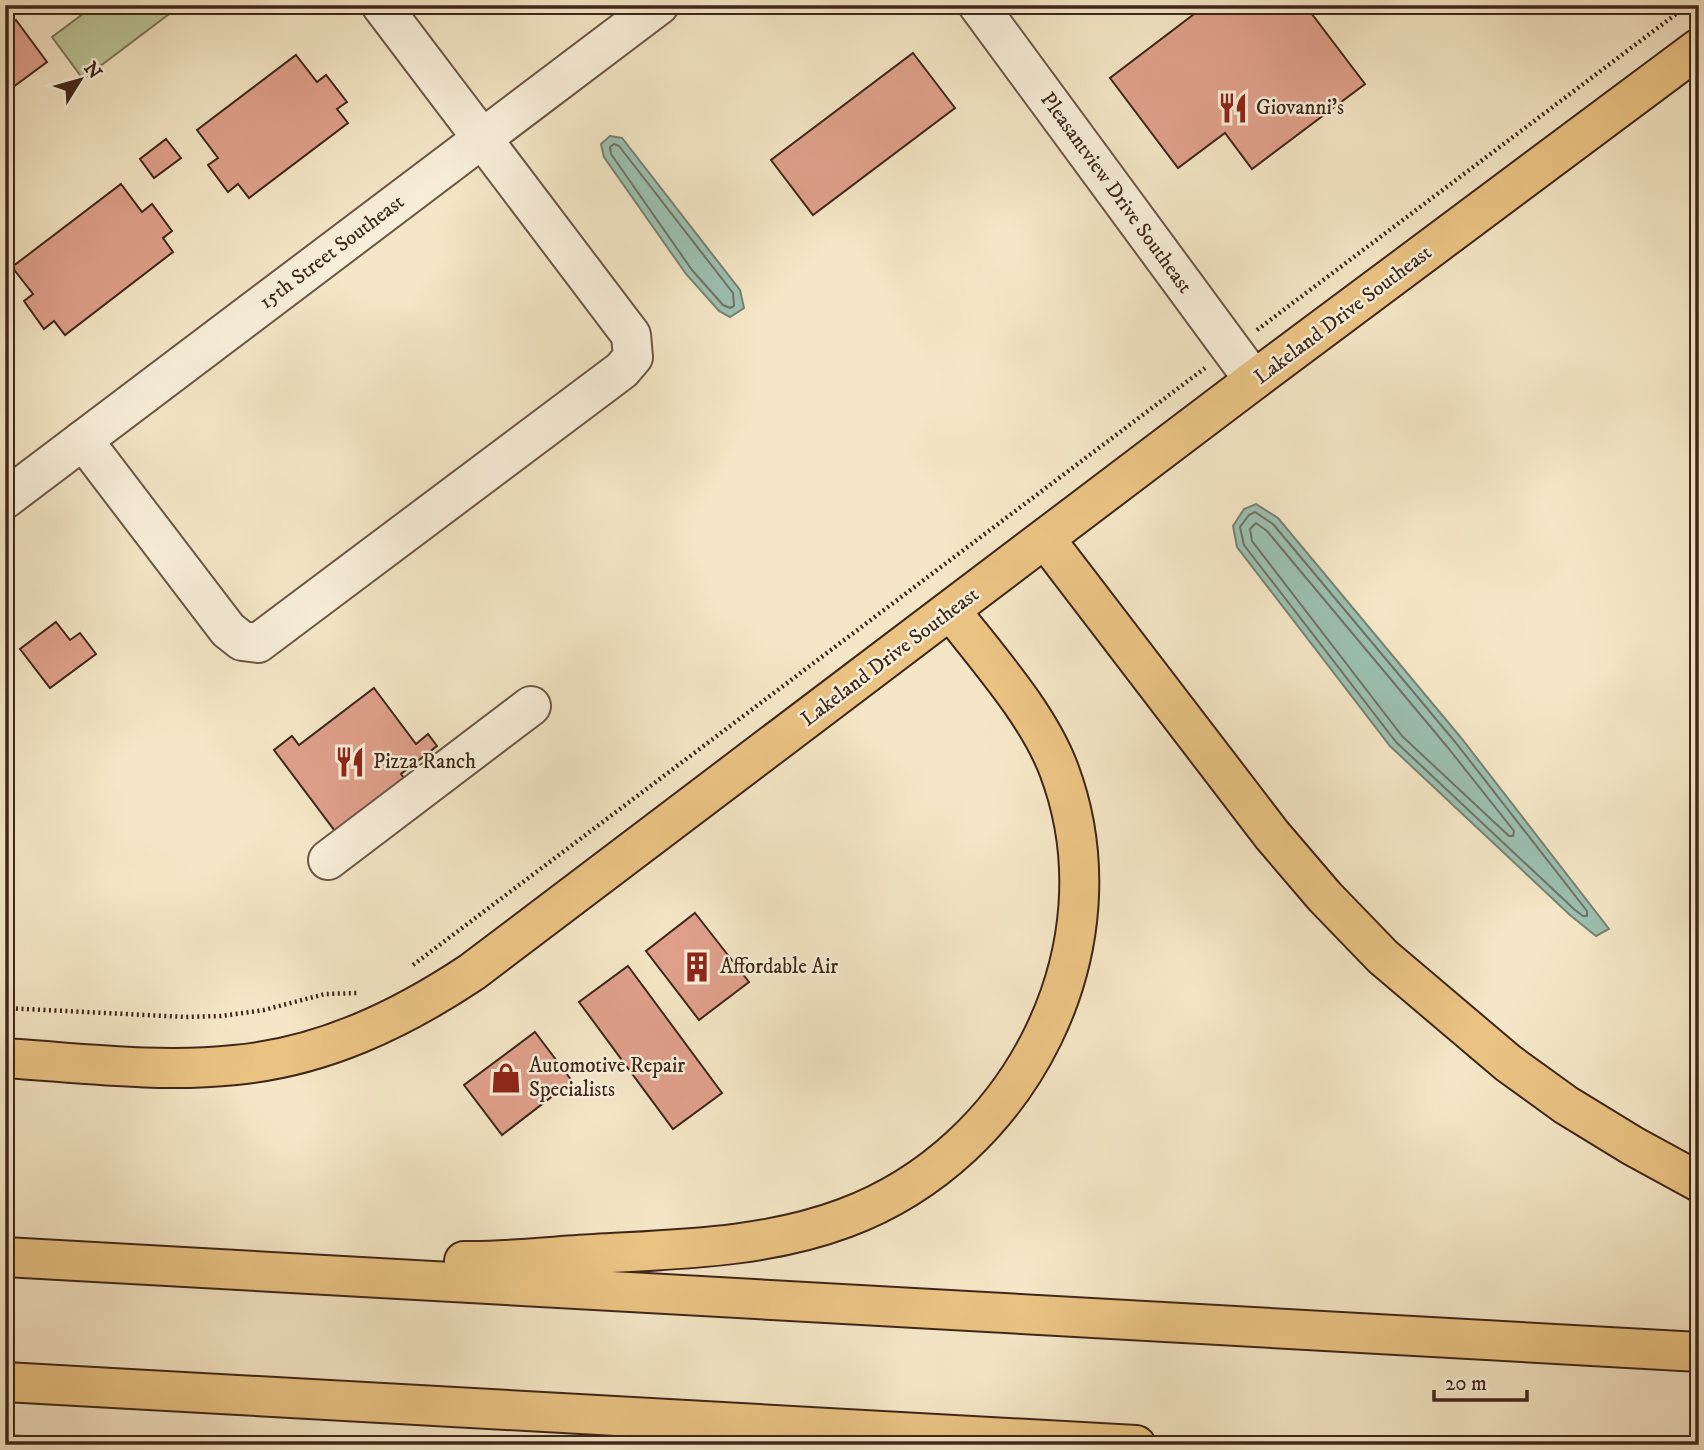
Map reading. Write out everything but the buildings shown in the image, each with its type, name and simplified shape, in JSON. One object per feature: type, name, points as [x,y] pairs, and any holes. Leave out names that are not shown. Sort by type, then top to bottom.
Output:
[{"type":"main road","name":"Lakeland Drive Southeast","points":[[5,1058],[152,1067],[239,1065],[309,1051],[381,1025],[410,1011],[472,972],[1254,380],[1699,48]]},
{"type":"main road","points":[[1046,540],[1272,835],[1325,897],[1383,957],[1508,1063],[1566,1105],[1699,1182]]},
{"type":"main road","points":[[5,1254],[470,1261],[709,1247],[809,1230],[881,1202],[912,1185],[945,1161],[975,1134],[1021,1077],[1057,1008],[1079,918],[1081,887],[1078,845],[1070,803],[1058,768],[1042,735],[951,611]]},
{"type":"main road","points":[[5,1254],[1699,1352]]},
{"type":"main road","points":[[5,1382],[1136,1445]]},
{"type":"street","points":[[83,440],[228,630],[242,641],[258,643],[611,378],[633,357],[631,335],[381,5]]},
{"type":"street","name":"15th Street Southeast","points":[[5,499],[659,5]]},
{"type":"street","name":"Pleasantview Drive Southeast","points":[[978,5],[1254,380]]},
{"type":"street","points":[[328,860],[531,706]]},
{"type":"path","points":[[408,968],[1688,5]]},
{"type":"path","points":[[5,1008],[186,1017],[221,1016],[264,1010],[326,994],[351,994],[368,990]]},
{"type":"shaded area","points":[[95,5],[175,5],[177,8],[83,79],[52,37]]},
{"type":"shaded area","points":[[5,1435],[209,1445],[5,1445]]},
{"type":"water","points":[[610,136],[622,138],[740,290],[744,308],[730,317],[719,311],[686,274],[604,157],[601,144]]},
{"type":"water","points":[[1256,504],[1278,518],[1462,739],[1609,929],[1596,936],[1570,915],[1390,746],[1237,547],[1233,526],[1244,509]]},
{"type":"place","name":"Giovanni's","points":[[1233,108]]},
{"type":"place","name":"Pizza Ranch","points":[[350,762]]},
{"type":"place","name":"Affordable Air","points":[[697,967]]},
{"type":"place","name":"Automotive Repair Specialists","points":[[506,1078]]}]
